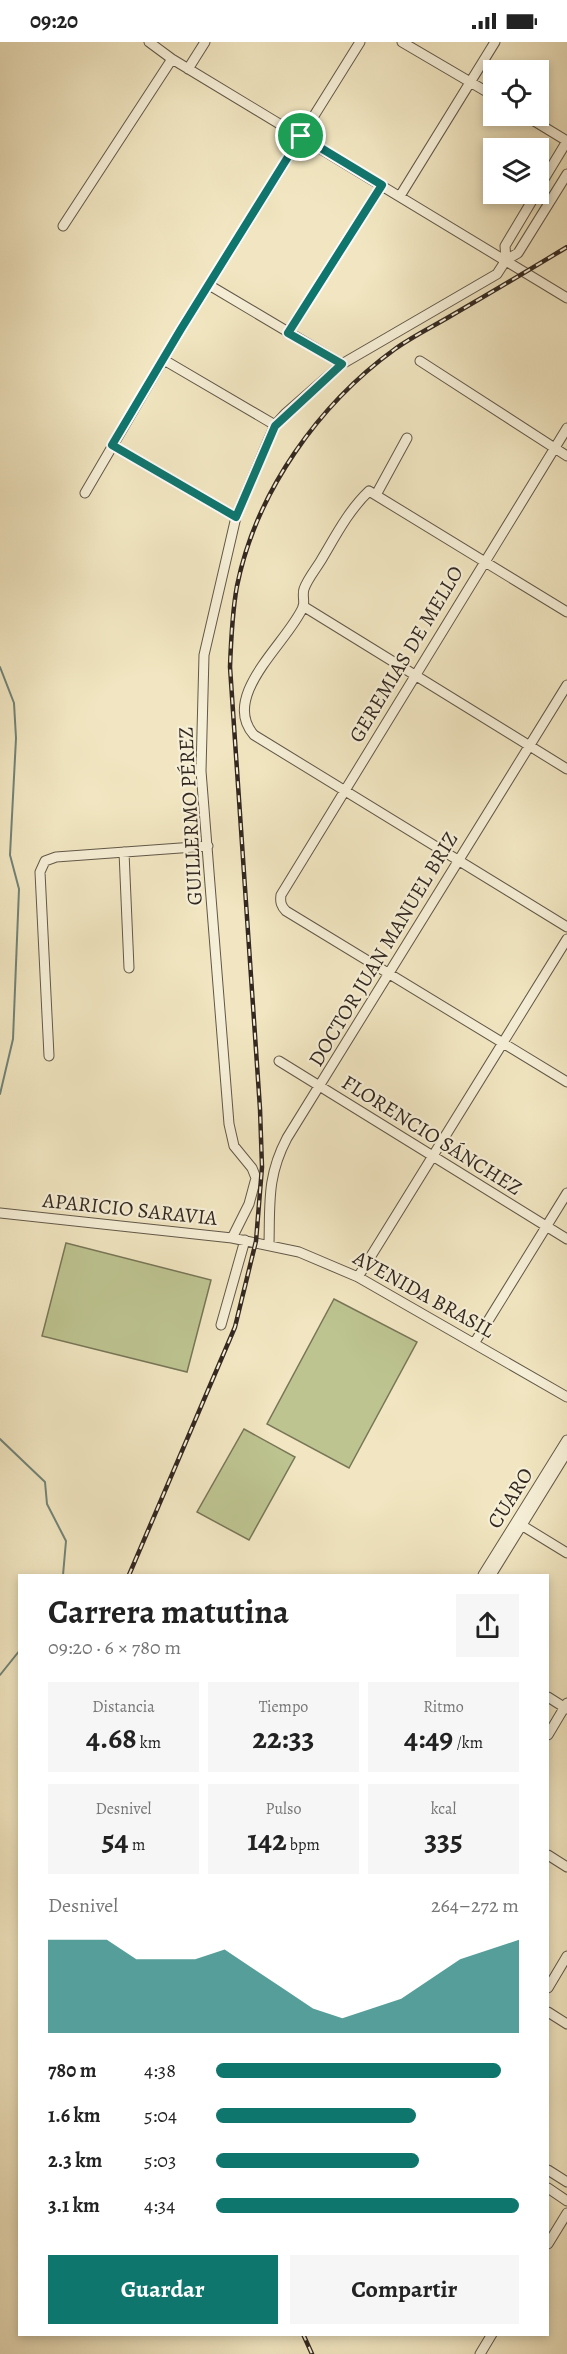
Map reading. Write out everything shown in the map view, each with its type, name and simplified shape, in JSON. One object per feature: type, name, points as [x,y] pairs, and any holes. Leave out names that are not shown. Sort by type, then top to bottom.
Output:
[{"type":"street","points":[[149,42],[171,59],[567,298]]},
{"type":"street","points":[[188,69],[205,42]]},
{"type":"street","points":[[85,493],[209,285],[360,42]]},
{"type":"street","points":[[402,42],[483,89]]},
{"type":"street","points":[[400,196],[495,42]]},
{"type":"street","points":[[63,226],[171,59]]},
{"type":"street","points":[[542,126],[567,141],[549,171]]},
{"type":"street","name":"GUILLERMO PÉREZ","points":[[232,1238],[249,1204],[256,1178],[252,1168],[234,1146],[229,1124],[201,771],[204,655],[236,517],[275,426],[342,364],[503,269],[506,260],[518,253],[567,174]]},
{"type":"street","points":[[288,333],[382,185]]},
{"type":"street","points":[[506,260],[505,246],[530,204]]},
{"type":"street","points":[[209,285],[342,364]]},
{"type":"street","points":[[164,360],[275,426]]},
{"type":"street","points":[[420,361],[567,456]]},
{"type":"street","name":"GEREMIAS DE MELLO","points":[[390,973],[286,911],[282,907],[281,895],[567,428]]},
{"type":"street","points":[[407,438],[373,492],[353,505],[304,589],[303,606],[256,676],[246,706],[246,723],[254,735],[567,927]]},
{"type":"street","points":[[112,445],[236,517]]},
{"type":"street","points":[[373,492],[567,612]]},
{"type":"street","points":[[303,606],[567,769]]},
{"type":"street","name":"DOCTOR JUAN MANUEL BRIZ","points":[[269,1244],[271,1183],[277,1158],[567,685]]},
{"type":"street","points":[[49,1056],[40,872],[45,861],[56,856],[208,846]]},
{"type":"street","points":[[124,852],[129,968]]},
{"type":"street","points":[[358,1277],[567,939]]},
{"type":"street","points":[[390,973],[567,1082]]},
{"type":"street","name":"FLORENCIO SÁNCHEZ","points":[[279,1061],[567,1239]]},
{"type":"street","points":[[475,1342],[567,1193]]},
{"type":"street","name":"APARICIO SARAVIA","points":[[0,1213],[256,1241]]},
{"type":"street","points":[[221,1324],[245,1240]]},
{"type":"street","name":"AVENIDA BRASIL","points":[[256,1241],[326,1262],[358,1277],[475,1342],[567,1397]]},
{"type":"street","name":"CUARO","points":[[492,1574],[567,1440]]},
{"type":"street","name":"CUARO","points":[[484,1574],[567,1452]]},
{"type":"street","points":[[519,1523],[567,1553]]},
{"type":"street","points":[[549,1698],[566,1707],[549,1733]]},
{"type":"street","points":[[549,1856],[567,1867]]},
{"type":"street","points":[[549,1986],[567,1956]]},
{"type":"street","points":[[549,2013],[567,2024]]},
{"type":"street","points":[[549,2171],[567,2182]]},
{"type":"street","points":[[549,2189],[567,2200]]},
{"type":"street","points":[[549,2242],[567,2213]]},
{"type":"street","points":[[480,2354],[491,2336]]},
{"type":"green space","points":[[66,1243],[211,1280],[187,1372],[42,1336]]},
{"type":"green space","points":[[334,1299],[417,1342],[349,1468],[267,1424]]},
{"type":"green space","points":[[244,1429],[295,1457],[249,1540],[197,1512]]},
{"type":"waterway","points":[[0,667],[14,703],[16,738],[10,855],[19,889],[13,1039],[0,1094]]},
{"type":"waterway","points":[[0,1439],[45,1482],[47,1504],[66,1541],[63,1574]]},
{"type":"waterway","points":[[0,1675],[18,1652]]},
{"type":"railway","points":[[129,1574],[235,1327],[256,1241],[262,1167],[260,1109],[230,667],[235,596],[246,551],[275,484],[295,453],[317,423],[367,371],[409,340],[567,247]]},
{"type":"railway","points":[[304,2336],[312,2354]]},
{"type":"route","points":[[301,136],[382,185],[288,333],[342,364],[285,414],[275,426],[236,517],[112,445],[301,136]]}]
